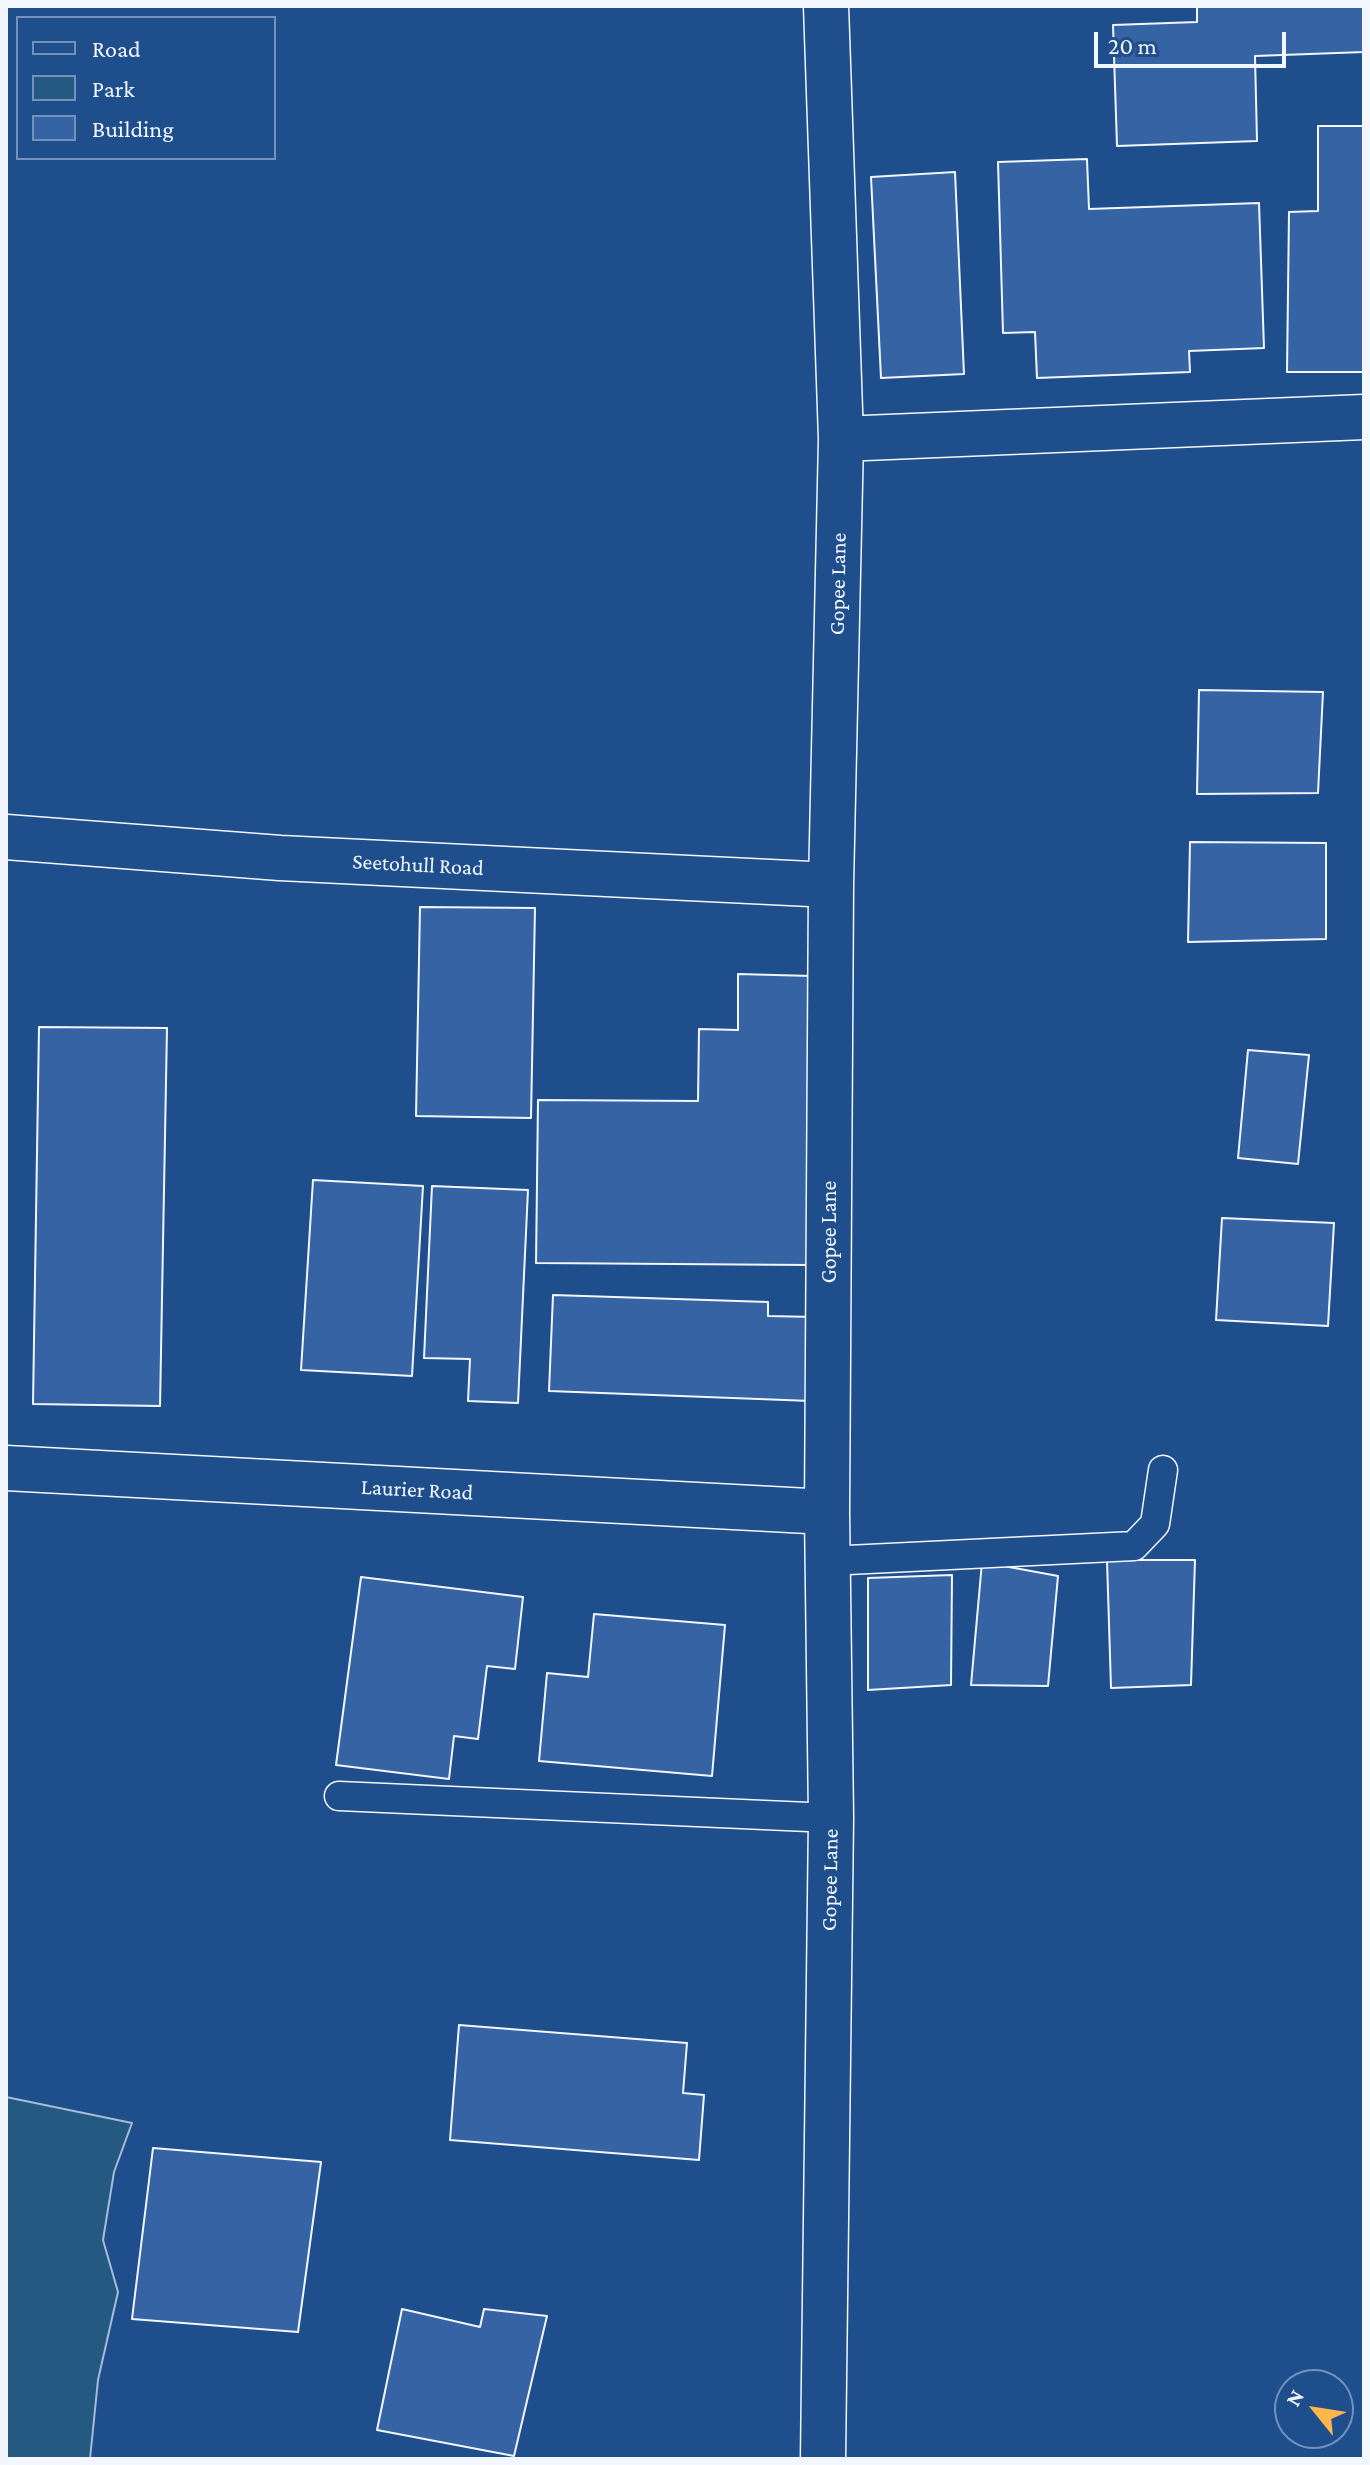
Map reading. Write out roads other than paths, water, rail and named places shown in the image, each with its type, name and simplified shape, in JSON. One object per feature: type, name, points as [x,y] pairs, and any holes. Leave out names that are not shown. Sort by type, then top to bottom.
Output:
[{"type":"street","name":"Gopee Lane","points":[[823,2459],[831,1818],[827,1512],[831,885],[841,439],[826,6]]},
{"type":"street","points":[[841,439],[1364,417]]},
{"type":"street","name":"Seetohull Road","points":[[6,837],[280,858],[831,885]]},
{"type":"street","name":"Laurier Road","points":[[6,1468],[827,1512]]},
{"type":"lane","points":[[827,1561],[1134,1546],[1155,1524],[1163,1470]]},
{"type":"lane","points":[[339,1796],[831,1818]]}]
